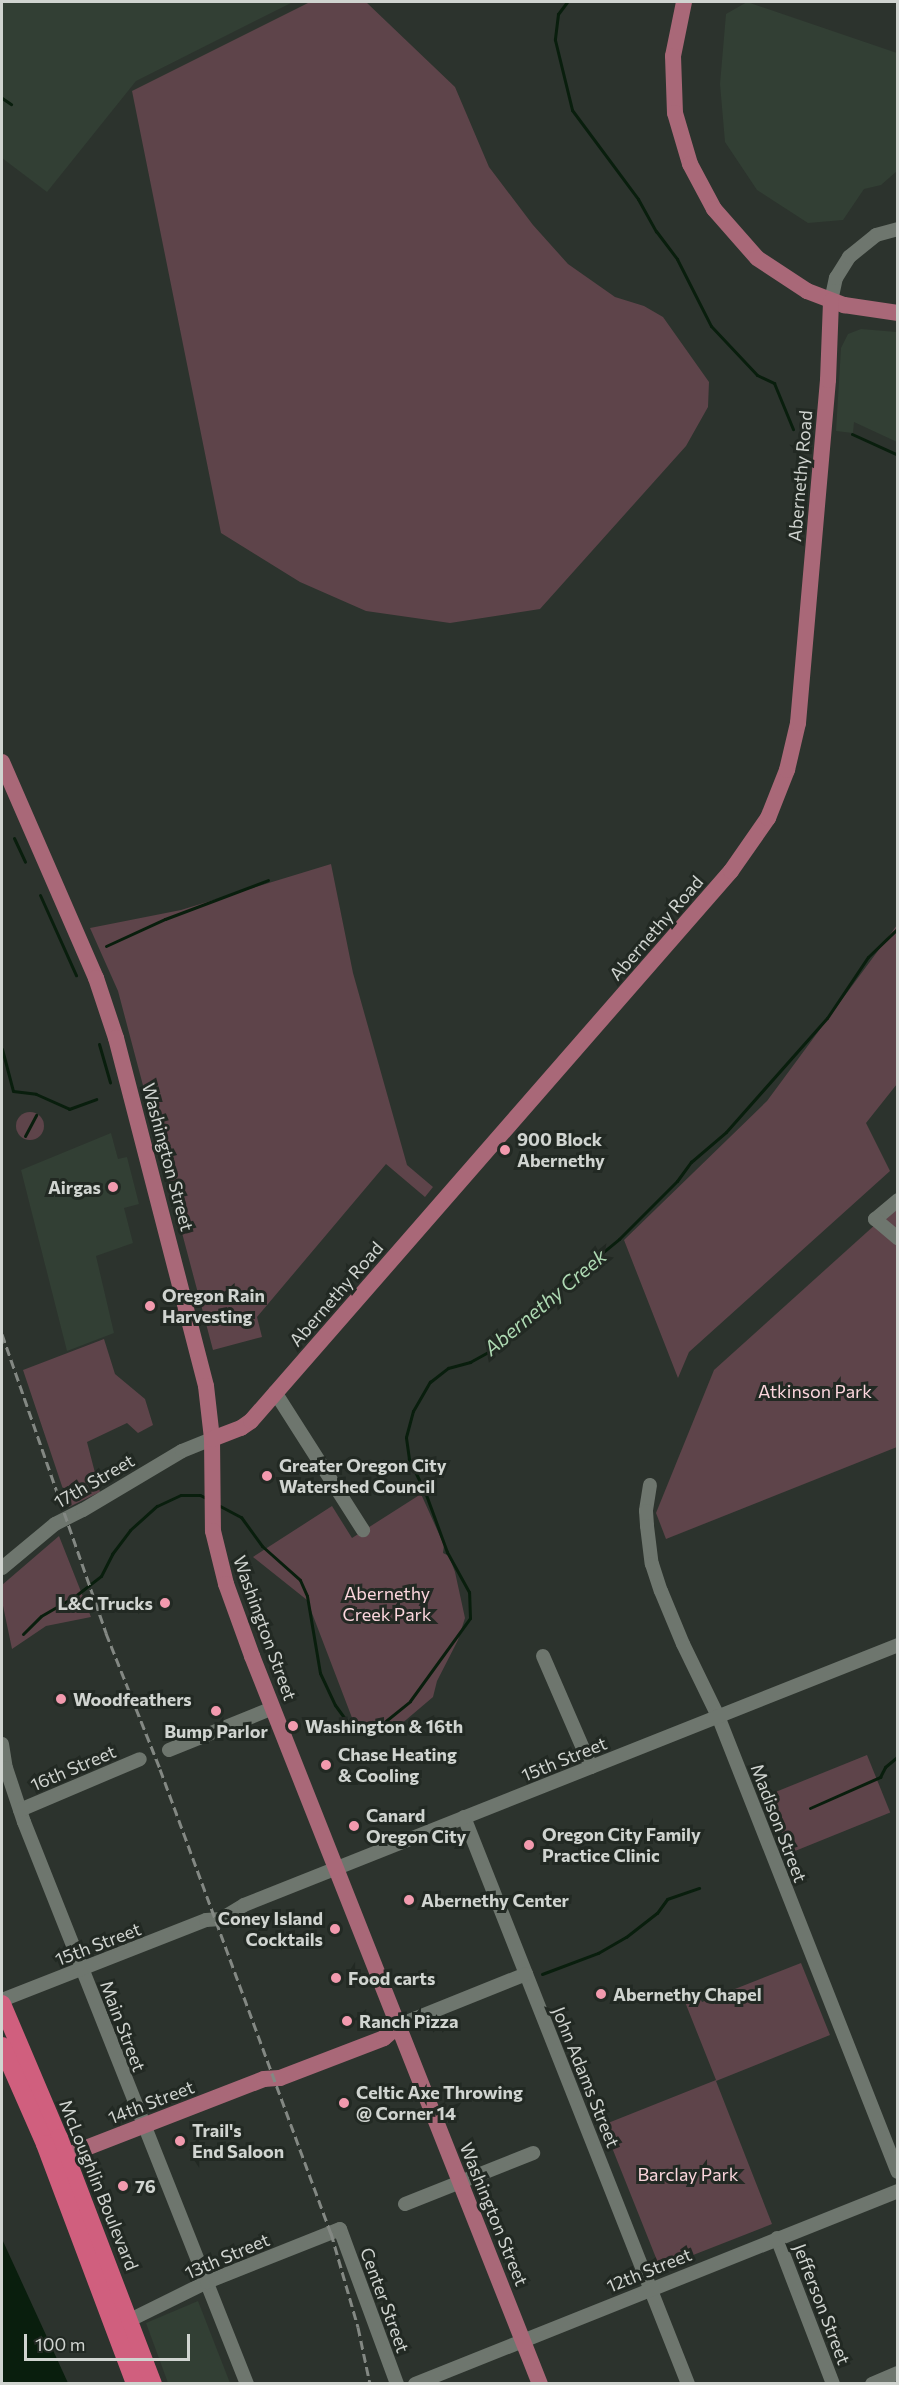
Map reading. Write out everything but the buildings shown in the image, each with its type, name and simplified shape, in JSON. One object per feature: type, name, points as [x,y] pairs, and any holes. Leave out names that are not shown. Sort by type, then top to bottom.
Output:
[{"type":"highway","name":"McLoughlin Boulevard","points":[[2,2002],[135,2384]]},
{"type":"highway","name":"McLoughlin Boulevard","points":[[2,2046],[58,2159],[130,2319],[153,2384]]},
{"type":"main road","points":[[684,2],[674,44],[672,88],[677,126],[693,171],[714,209],[750,251],[783,277],[831,302],[856,308],[897,313]]},
{"type":"main road","name":"Abernethy Road","points":[[212,1439],[246,1425],[731,872],[768,818],[787,770],[798,723],[828,380],[831,302]]},
{"type":"main road","name":"Washington Street","points":[[2,762],[105,1003],[188,1309],[206,1386],[212,1439],[213,1531],[223,1573],[273,1708],[540,2384]]},
{"type":"main road","name":"14th Street","points":[[58,2159],[264,2079],[274,2068],[379,2027],[399,2025]]},
{"type":"street","points":[[831,302],[836,278],[849,257],[876,235],[897,230]]},
{"type":"street","points":[[897,1200],[875,1219],[897,1238]]},
{"type":"street","points":[[275,1392],[363,1530]]},
{"type":"street","name":"17th Street","points":[[2,1568],[54,1524],[83,1510],[182,1451],[212,1439]]},
{"type":"street","name":"Madison Street","points":[[650,1485],[646,1510],[655,1574],[682,1644],[718,1716],[897,2172]]},
{"type":"street","name":"15th Street","points":[[2,2002],[206,1920],[221,1919],[244,1905],[897,1645]]},
{"type":"street","points":[[543,1656],[591,1767]]},
{"type":"street","points":[[169,1750],[273,1708]]},
{"type":"street","name":"Main Street","points":[[2,1744],[20,1810],[143,2126],[247,2384]]},
{"type":"street","name":"16th Street","points":[[20,1810],[140,1759]]},
{"type":"street","name":"John Adams Street","points":[[464,1817],[688,2384]]},
{"type":"street","name":"14th Street","points":[[399,2025],[526,1974]]},
{"type":"street","points":[[405,2204],[533,2153]]},
{"type":"street","name":"12th Street","points":[[415,2384],[897,2191]]},
{"type":"street","name":"13th Street","points":[[130,2319],[207,2282],[340,2229]]},
{"type":"street","name":"Center Street","points":[[340,2229],[397,2384]]},
{"type":"street","name":"Jefferson Street","points":[[777,2238],[833,2384]]},
{"type":"street","points":[[872,2384],[897,2373]]},
{"type":"shaded area","points":[[2,2],[293,2],[136,81],[47,192],[2,158]]},
{"type":"shaded area","points":[[747,2],[897,53],[897,171],[881,185],[864,189],[843,220],[808,223],[757,190],[725,142],[720,84],[726,14]]},
{"type":"shaded area","points":[[861,329],[897,332],[897,442],[854,422],[853,433],[836,431],[841,348],[848,334]]},
{"type":"shaded area","points":[[111,1133],[118,1159],[127,1157],[139,1204],[124,1208],[133,1243],[96,1256],[114,1333],[67,1351],[21,1170]]},
{"type":"shaded area","points":[[2,2239],[68,2383],[2,2383]]},
{"type":"shaded area","points":[[198,2301],[230,2383],[168,2383],[146,2323]]},
{"type":"green space","points":[[310,2],[366,2],[455,87],[489,167],[533,225],[568,264],[615,297],[644,306],[663,317],[709,382],[708,407],[686,446],[540,609],[450,623],[366,611],[300,582],[221,533],[132,91]]},
{"type":"green space","points":[[331,864],[353,973],[407,1165],[433,1187],[425,1197],[386,1164],[257,1317],[262,1337],[213,1350],[118,991],[90,928],[181,910]]},
{"type":"green space","points":[[897,925],[897,1084],[866,1123],[890,1171],[689,1352],[678,1378],[624,1240],[767,1101]]},
{"type":"green space","points":[[30,1112],[40,1116],[44,1126],[40,1136],[30,1140],[20,1136],[16,1126],[20,1116]]},
{"type":"green space","name":"Atkinson Park","points":[[897,1205],[897,1447],[666,1539],[656,1513],[714,1370]]},
{"type":"green space","points":[[104,1339],[115,1374],[145,1399],[153,1425],[138,1433],[127,1423],[87,1442],[100,1492],[69,1507],[23,1370]]},
{"type":"green space","name":"Abernethy Creek Park","points":[[421,1494],[444,1545],[443,1553],[449,1556],[455,1572],[465,1618],[458,1640],[437,1681],[433,1697],[400,1725],[370,1734],[354,1723],[307,1600],[253,1557],[332,1506],[352,1538]]},
{"type":"green space","points":[[59,1536],[91,1617],[46,1626],[12,1649],[2,1601],[2,1585]]},
{"type":"green space","points":[[867,1755],[890,1812],[790,1853],[767,1795]]},
{"type":"green space","name":"Barclay Park","points":[[801,1963],[830,2035],[716,2081],[772,2224],[660,2268],[603,2125],[716,2080],[685,2002],[699,1996],[702,2002]]},
{"type":"waterway","points":[[567,2],[558,14],[555,40],[572,110],[638,199],[656,231],[677,259],[711,326],[757,375],[774,383],[793,429]]},
{"type":"waterway","points":[[2,98],[11,104]]},
{"type":"waterway","points":[[852,434],[898,455]]},
{"type":"waterway","points":[[14,838],[25,862]]},
{"type":"waterway","points":[[106,946],[165,919],[268,880]]},
{"type":"waterway","points":[[40,895],[76,975]]},
{"type":"waterway","name":"Abernethy Creek","points":[[220,1506],[241,1517],[262,1546],[300,1580],[307,1596],[320,1673],[335,1705],[349,1724],[359,1731],[382,1724],[410,1701],[470,1618],[469,1592],[447,1552],[425,1492],[409,1459],[406,1437],[413,1411],[430,1382],[448,1368],[470,1362],[495,1348],[518,1322],[619,1239],[677,1181],[691,1162],[726,1132],[827,1018],[868,957],[898,928]]},
{"type":"waterway","points":[[99,1044],[110,1082]]},
{"type":"waterway","points":[[2,1049],[13,1091],[36,1094],[69,1109],[96,1099]]},
{"type":"waterway","points":[[25,1136],[36,1115]]},
{"type":"waterway","name":"Abernethy Creek","points":[[23,1634],[41,1616],[74,1597],[101,1576],[112,1554],[130,1530],[157,1506],[181,1495],[200,1495],[206,1498]]},
{"type":"waterway","points":[[810,1808],[880,1777],[885,1767],[898,1756]]},
{"type":"waterway","points":[[542,1974],[598,1953],[626,1937],[657,1913],[667,1899],[699,1888]]},
{"type":"railway","points":[[2,1334],[106,1633],[160,1769],[331,2233],[358,2327],[370,2384]]},
{"type":"place","name":"900 Block Abernethy","points":[[505,1150]]},
{"type":"place","name":"Airgas","points":[[113,1187]]},
{"type":"place","name":"Oregon Rain Harvesting","points":[[150,1306]]},
{"type":"place","name":"Greater Oregon City Watershed Council","points":[[267,1476]]},
{"type":"place","name":"L&C Trucks","points":[[165,1603]]},
{"type":"place","name":"Woodfeathers","points":[[61,1699]]},
{"type":"place","name":"Bump Parlor","points":[[216,1711]]},
{"type":"place","name":"Washington & 16th","points":[[293,1726]]},
{"type":"place","name":"Chase Heating & Cooling","points":[[326,1765]]},
{"type":"place","name":"Canard Oregon City","points":[[354,1826]]},
{"type":"place","name":"Oregon City Family Practice Clinic","points":[[529,1845]]},
{"type":"place","name":"Abernethy Center","points":[[409,1900]]},
{"type":"place","name":"Coney Island Cocktails","points":[[335,1929]]},
{"type":"place","name":"Food carts","points":[[336,1978]]},
{"type":"place","name":"Abernethy Chapel","points":[[601,1994]]},
{"type":"place","name":"Ranch Pizza","points":[[347,2021]]},
{"type":"place","name":"Celtic Axe Throwing @ Corner 14","points":[[344,2103]]},
{"type":"place","name":"Trail's End Saloon","points":[[180,2141]]},
{"type":"place","name":"76","points":[[123,2186]]}]
